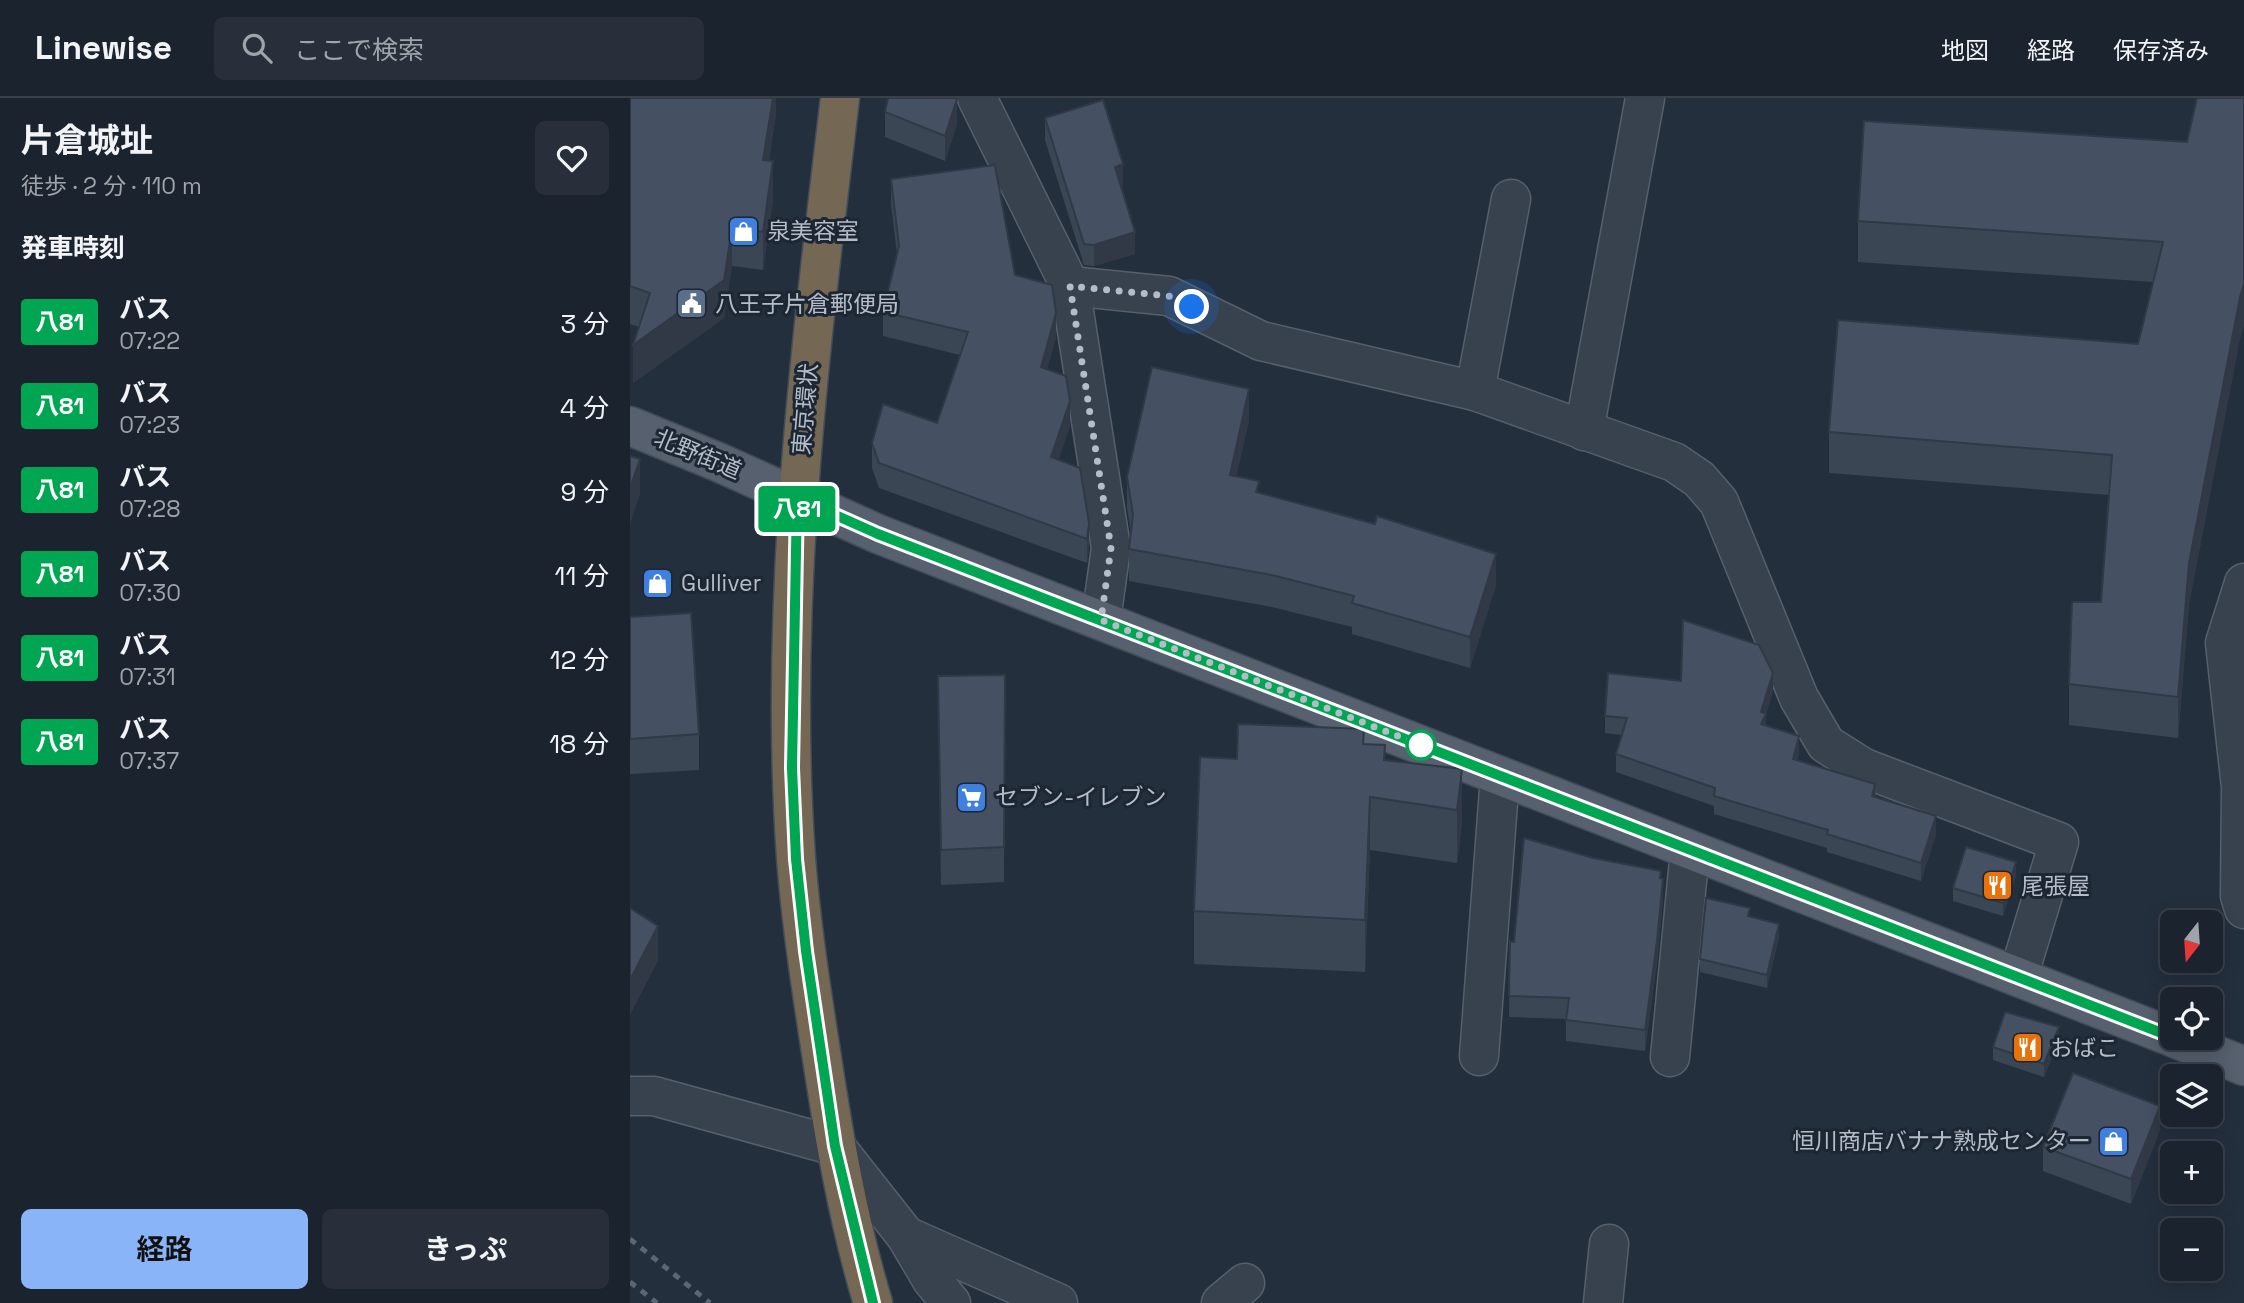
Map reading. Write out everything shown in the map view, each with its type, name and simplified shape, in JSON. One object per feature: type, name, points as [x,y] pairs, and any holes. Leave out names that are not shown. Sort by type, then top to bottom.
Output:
[{"type":"highway","name":"東京環状","points":[[840,98],[806,380],[797,498],[792,754],[796,859],[806,951],[835,1146],[873,1303]]},
{"type":"main road","name":"北野街道","points":[[630,426],[878,534],[2160,1032]]},
{"type":"main road","name":"北野街道","points":[[2205,1050],[2244,1066]]},
{"type":"street","points":[[977,98],[1070,286],[1111,548],[1101,620]]},
{"type":"street","points":[[1584,431],[1645,98]]},
{"type":"street","points":[[1475,391],[1511,199]]},
{"type":"street","points":[[1070,286],[1169,296],[1261,341],[1475,391],[1674,462],[1699,479],[1719,502],[1799,698],[1826,744],[1864,768],[2059,842],[2018,976]]},
{"type":"street","points":[[2244,583],[2225,643],[2237,688],[2241,787],[2240,896],[2244,909]]},
{"type":"street","points":[[1479,1056],[1500,776]]},
{"type":"street","points":[[1670,1056],[1690,850]]},
{"type":"street","points":[[630,1096],[654,1096],[835,1146],[906,1236],[932,1280],[951,1303]]},
{"type":"street","points":[[906,1236],[1058,1303]]},
{"type":"street","points":[[1603,1303],[1609,1244]]},
{"type":"building","points":[[630,98],[773,98],[763,160],[773,161],[763,232],[732,228],[724,280],[633,345],[650,293],[630,286]]},
{"type":"building","points":[[888,98],[957,99],[945,136],[885,112]]},
{"type":"building","points":[[2197,98],[2244,98],[2244,284],[2189,563],[2178,697],[2069,684],[2072,602],[2101,602],[2112,455],[1829,432],[1838,320],[2138,344],[2163,242],[1858,221],[1864,121],[2187,142]]},
{"type":"building","points":[[1103,100],[1123,164],[1115,167],[1135,232],[1094,245],[1084,244],[1045,118]]},
{"type":"building","points":[[995,165],[1015,275],[1052,285],[1056,313],[1041,367],[1066,376],[1070,401],[1051,457],[1080,468],[1089,523],[1087,539],[879,463],[872,443],[883,404],[937,423],[968,332],[883,312],[899,246],[891,179]]},
{"type":"building","points":[[1152,367],[1249,389],[1230,475],[1259,481],[1256,492],[1375,524],[1377,516],[1496,554],[1470,637],[1352,603],[1354,596],[1272,575],[1129,549],[1133,514],[1127,477]]},
{"type":"building","points":[[630,456],[640,459],[630,488]]},
{"type":"building","points":[[691,613],[699,734],[630,739],[630,617]]},
{"type":"building","points":[[1683,620],[1759,645],[1773,673],[1761,712],[1766,714],[1761,724],[1799,736],[1793,759],[1875,784],[1872,796],[1936,816],[1921,863],[1827,834],[1828,830],[1714,796],[1715,788],[1616,754],[1627,718],[1605,716],[1608,673],[1681,681]]},
{"type":"building","name":"セブン-イレブン","points":[[1005,675],[1004,847],[941,850],[938,676]]},
{"type":"building","points":[[1238,724],[1364,729],[1363,744],[1385,745],[1384,760],[1462,769],[1457,810],[1370,797],[1365,920],[1194,911],[1200,757],[1237,759]]},
{"type":"building","points":[[1524,838],[1593,858],[1661,871],[1660,878],[1663,879],[1657,941],[1645,1030],[1566,1020],[1569,998],[1509,996],[1510,941],[1514,942]]},
{"type":"building","points":[[1966,847],[2016,862],[2003,903],[1953,888]]},
{"type":"building","points":[[1706,898],[1750,908],[1748,916],[1779,924],[1767,975],[1700,959]]},
{"type":"building","points":[[630,908],[658,926],[630,980]]},
{"type":"building","points":[[2005,1012],[2059,1027],[2044,1064],[1993,1047]]},
{"type":"building","points":[[2073,1073],[2160,1106],[2131,1179],[2043,1147]]},
{"type":"railway","points":[[630,1239],[710,1303]]},
{"type":"railway","points":[[630,1282],[657,1303]]},
{"type":"bus line","name":"八81","points":[[873,1303],[835,1146],[806,951],[796,859],[792,768],[793,588],[797,498],[878,534],[2160,1032]]},
{"type":"place","name":"泉美容室","points":[[744,231]]},
{"type":"place","name":"八王子片倉郵便局","points":[[692,304]]},
{"type":"place","name":"Gulliver","points":[[658,583]]},
{"type":"place","name":"セブン-イレブン","points":[[972,797]]},
{"type":"place","name":"尾張屋","points":[[1998,886]]},
{"type":"place","name":"おばこ","points":[[2027,1048]]},
{"type":"place","name":"恒川商店バナナ熟成センター","points":[[2114,1141]]},
{"type":"route","points":[[1192,307],[1169,296],[1070,286],[1111,548],[1101,620],[1421,745]]}]
